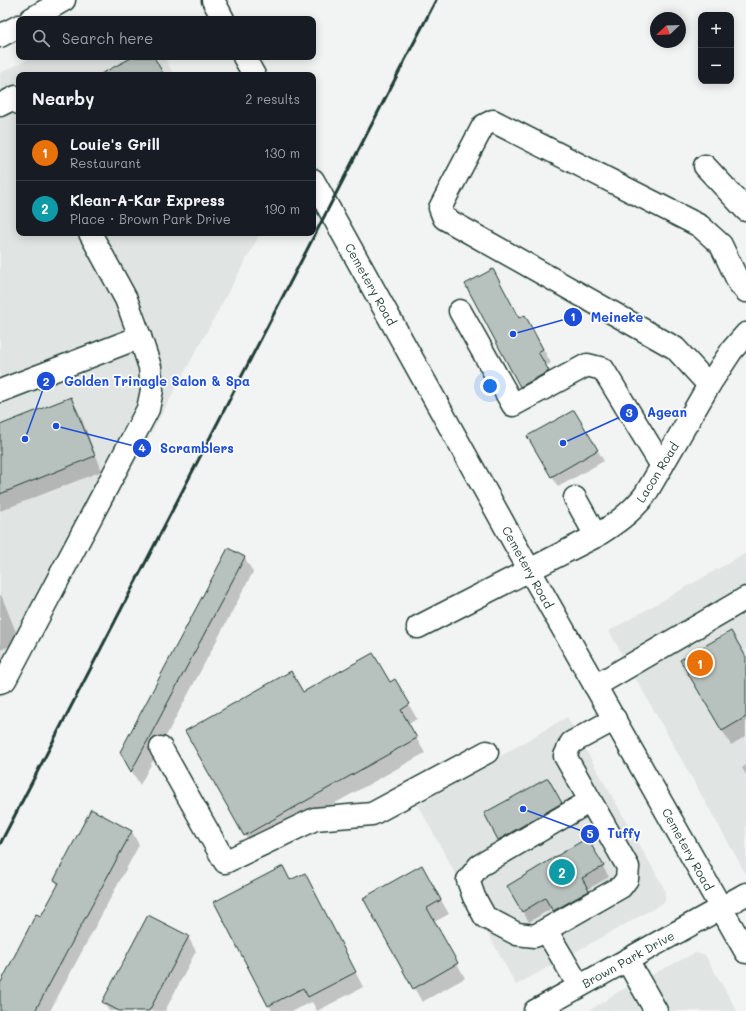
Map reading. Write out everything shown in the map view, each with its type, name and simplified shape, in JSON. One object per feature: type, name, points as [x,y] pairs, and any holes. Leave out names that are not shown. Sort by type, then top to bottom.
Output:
[{"type":"main road","points":[[36,16],[64,0]]},
{"type":"main road","points":[[213,0],[221,16]]},
{"type":"main road","points":[[0,36],[16,28]]},
{"type":"main road","points":[[246,60],[252,72]]},
{"type":"main road","points":[[0,105],[16,97]]},
{"type":"main road","points":[[709,385],[675,348],[444,218],[440,208],[483,126],[493,121],[700,226],[721,245],[739,283],[746,291]]},
{"type":"main road","points":[[704,166],[746,210]]},
{"type":"main road","name":"Cemetery Road","points":[[316,185],[595,686],[746,952]]},
{"type":"main road","points":[[0,682],[5,680],[148,408],[152,390],[150,367],[126,299],[92,236]]},
{"type":"main road","points":[[460,311],[513,405],[587,365],[603,369],[662,466]]},
{"type":"main road","name":"Lacon Road","points":[[418,627],[596,536],[619,521],[635,507],[662,466],[709,385],[732,350],[746,334]]},
{"type":"main road","points":[[0,392],[140,337]]},
{"type":"main road","points":[[575,498],[596,536]]},
{"type":"main road","points":[[595,686],[745,600]]},
{"type":"main road","points":[[590,801],[479,866],[468,880],[474,897],[486,917],[517,934],[535,936],[621,887],[627,879],[628,867],[565,756],[571,743],[615,719]]},
{"type":"main road","points":[[161,748],[225,862],[315,819],[372,814],[487,752]]},
{"type":"main road","name":"Brown Park Drive","points":[[541,1010],[579,986],[746,894]]},
{"type":"main road","points":[[546,930],[579,986]]},
{"type":"main road","points":[[627,960],[656,1011]]},
{"type":"shaded area","points":[[27,60],[166,60],[172,72],[16,72],[16,236],[259,236],[9,693],[0,697],[0,73]]},
{"type":"shaded area","points":[[746,553],[746,874],[609,631]]},
{"type":"shaded area","points":[[567,717],[665,890],[665,902],[516,985],[418,805]]},
{"type":"shaded area","points":[[695,953],[705,955],[737,1011],[589,1011],[618,992]]},
{"type":"building","points":[[127,60],[156,60],[162,72],[105,72]]},
{"type":"building","points":[[493,269],[519,318],[525,315],[543,349],[538,352],[549,371],[520,387],[465,284]]},
{"type":"building","points":[[71,397],[95,456],[0,494],[0,425]]},
{"type":"building","points":[[574,410],[598,450],[551,477],[527,436]]},
{"type":"building","points":[[228,548],[245,557],[131,772],[120,752]]},
{"type":"building","points":[[731,631],[746,657],[746,717],[722,731],[680,660]]},
{"type":"building","points":[[373,653],[390,682],[395,679],[410,704],[401,710],[417,738],[244,836],[185,731],[291,671],[303,692]]},
{"type":"building","points":[[548,778],[562,803],[498,840],[484,813]]},
{"type":"building","points":[[91,809],[132,831],[35,1011],[0,1011],[0,984],[36,914],[41,916],[59,883],[54,880]]},
{"type":"building","points":[[587,838],[604,866],[582,878],[589,891],[553,911],[545,898],[522,912],[507,886]]},
{"type":"building","points":[[422,865],[441,900],[427,908],[458,963],[413,989],[363,898]]},
{"type":"building","points":[[283,866],[290,880],[305,873],[356,972],[308,997],[303,988],[268,1006],[214,902]]},
{"type":"building","points":[[148,915],[189,936],[149,1011],[119,1011],[102,1002]]},
{"type":"railway","points":[[316,232],[436,0]]},
{"type":"railway","points":[[0,844],[314,236]]},
{"type":"place","name":"Meineke","points":[[513,334]]},
{"type":"place","name":"Scramblers","points":[[56,426]]},
{"type":"place","name":"Golden Trinagle Salon & Spa","points":[[25,439]]},
{"type":"place","name":"Agean","points":[[563,443]]},
{"type":"place","name":"Louie's Grill","points":[[700,663]]},
{"type":"place","name":"Tuffy","points":[[523,809]]},
{"type":"place","name":"Klean-A-Kar Express","points":[[562,872]]}]
